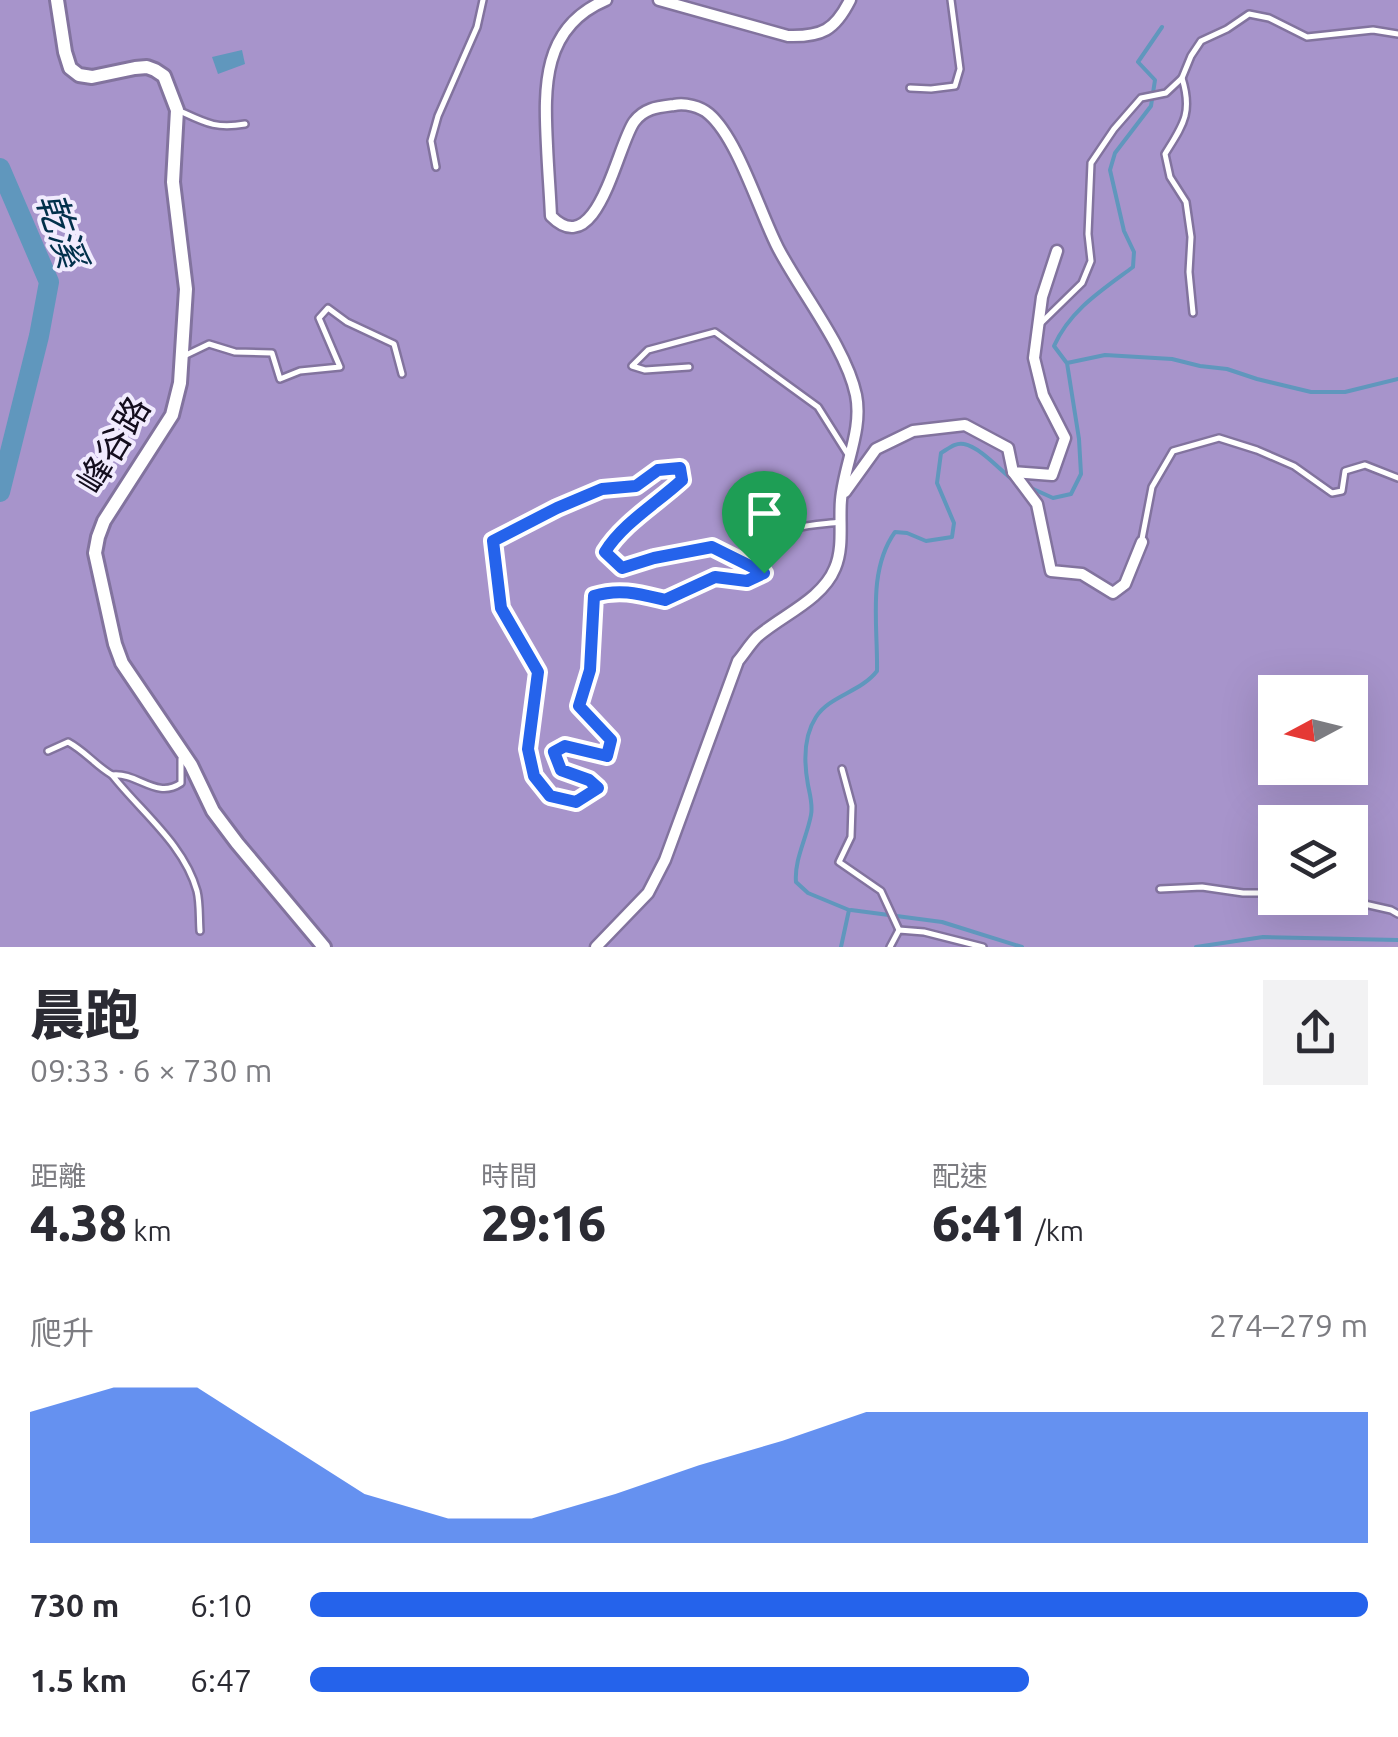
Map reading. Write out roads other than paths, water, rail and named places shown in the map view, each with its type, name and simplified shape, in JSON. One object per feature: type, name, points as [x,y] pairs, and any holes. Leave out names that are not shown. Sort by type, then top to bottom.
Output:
[{"type":"street","points":[[57,0],[70,68],[92,77],[135,68],[155,70],[164,76],[177,110]]},
{"type":"street","points":[[596,947],[648,893],[665,860],[738,661],[756,638],[822,589],[836,567],[841,497],[856,424],[856,398],[846,366],[778,248],[724,129],[706,110],[683,104],[650,108],[634,122],[591,218],[574,228],[560,226],[551,216],[544,94],[548,67],[564,33],[587,8],[606,0]]},
{"type":"street","points":[[659,0],[788,36],[828,30],[841,18],[850,0]]},
{"type":"street","name":"峰谷路","points":[[177,110],[173,182],[186,289],[180,383],[172,415],[104,521],[96,553],[122,662],[191,765],[213,810],[324,947]]},
{"type":"street","points":[[1014,473],[1052,476],[1065,438],[1043,395],[1034,358],[1042,296],[1057,251]]},
{"type":"street","points":[[841,497],[876,449],[913,431],[965,425],[1008,448],[1014,473],[1038,504],[1050,571],[1082,574],[1113,593],[1124,584],[1142,542]]},
{"type":"lane","points":[[436,167],[431,141],[438,116],[477,28],[483,0]]},
{"type":"lane","points":[[910,88],[955,86],[960,69],[951,0]]},
{"type":"lane","points":[[1038,326],[1082,283],[1092,261],[1088,234],[1091,162],[1141,98],[1166,93],[1182,78],[1201,41],[1248,14],[1268,18],[1306,37],[1373,30],[1398,34]]},
{"type":"lane","points":[[1182,78],[1188,96],[1187,116],[1165,154],[1170,177],[1186,202],[1193,314]]},
{"type":"lane","points":[[177,110],[212,126],[245,124]]},
{"type":"lane","points":[[182,357],[210,344],[236,352],[272,353],[280,380],[300,371],[340,367],[319,318],[328,308],[347,322],[394,344],[402,374]]},
{"type":"lane","points":[[690,367],[645,370],[632,366],[648,350],[714,332],[818,408],[850,456]]},
{"type":"lane","points":[[1142,542],[1152,487],[1173,451],[1218,438],[1294,466],[1332,493],[1342,492],[1346,471],[1365,466],[1398,478]]},
{"type":"lane","points":[[680,468],[682,480],[616,534],[605,552],[622,568],[712,547],[764,573],[747,581],[715,577],[665,600],[625,590],[594,596],[590,670],[579,706],[611,740],[607,756],[565,746],[554,752],[561,770],[589,780],[598,788],[576,802],[550,796],[534,776],[528,749],[538,672],[501,608],[493,541],[602,489],[636,486],[658,470],[680,468]]},
{"type":"lane","points":[[764,573],[772,541],[794,528],[840,522]]},
{"type":"lane","points":[[48,751],[68,742],[85,752],[157,824],[180,856],[197,892],[200,931]]},
{"type":"lane","points":[[112,776],[124,774],[154,789],[171,790],[181,782],[181,751]]},
{"type":"lane","points":[[842,769],[852,806],[851,837],[839,862],[880,890],[897,927],[890,947]]},
{"type":"lane","points":[[1160,889],[1202,887],[1258,893]]},
{"type":"lane","points":[[1368,905],[1398,914]]},
{"type":"lane","points":[[897,927],[983,947]]},
{"type":"water","points":[[242,50],[245,64],[218,74],[212,57]]},
{"type":"waterway","points":[[1066,362],[1054,346],[1061,333],[1088,302],[1133,267],[1134,252],[1124,231],[1110,170],[1115,153],[1151,106],[1155,80],[1138,62],[1162,27]]},
{"type":"waterway","name":"乾溪","points":[[0,168],[49,282],[0,492]]},
{"type":"waterway","points":[[1031,488],[1053,498],[1071,494],[1081,474],[1067,363],[1105,355],[1172,359],[1311,392],[1345,392],[1398,379]]},
{"type":"waterway","points":[[841,947],[849,910],[808,893],[796,882],[812,811],[805,759],[809,733],[822,710],[877,671],[877,581],[886,547],[895,532],[926,541],[952,537],[954,523],[937,483],[941,453],[958,444],[970,446],[1013,480]]},
{"type":"waterway","points":[[851,910],[942,922],[1022,947]]},
{"type":"waterway","points":[[1196,947],[1263,937],[1398,940]]}]
